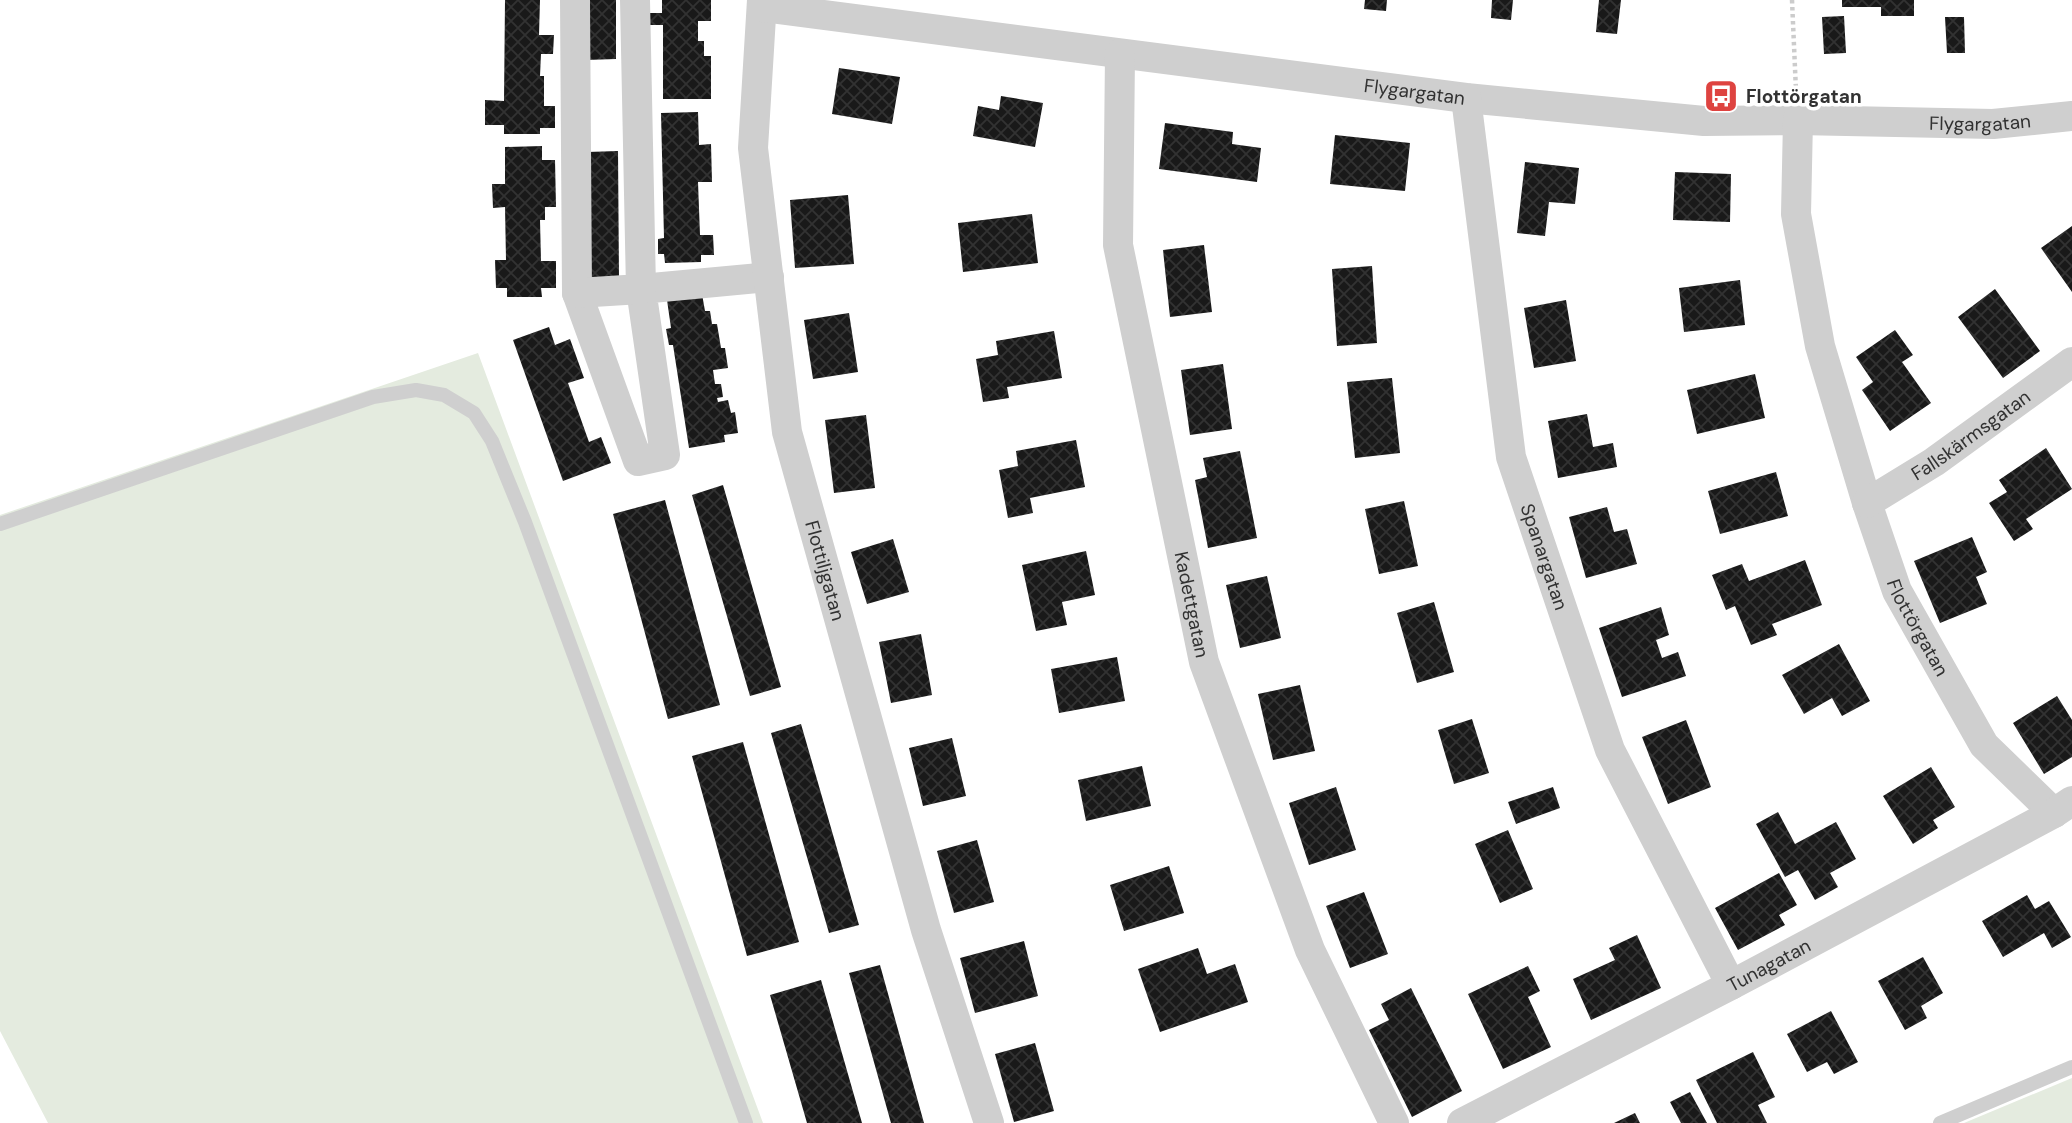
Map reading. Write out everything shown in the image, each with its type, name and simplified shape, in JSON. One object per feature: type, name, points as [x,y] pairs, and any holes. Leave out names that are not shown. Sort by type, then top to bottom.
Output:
[{"type":"street","points":[[575,0],[577,293],[638,461],[665,455],[641,289],[635,0]]},
{"type":"street","name":"Flygargatan","points":[[762,4],[1120,54],[1466,98],[1704,121],[1993,124],[2072,116]]},
{"type":"street","name":"Flottiljgatan","points":[[762,4],[753,148],[788,432],[926,930],[989,1123]]},
{"type":"street","name":"Kadettgatan","points":[[1120,54],[1118,244],[1204,662],[1310,950],[1394,1123]]},
{"type":"street","name":"Spanargatan","points":[[1466,98],[1511,457],[1609,750],[1731,985]]},
{"type":"street","name":"Flottörgatan","points":[[1798,120],[1796,214],[1820,346],[1867,503],[1897,591],[1984,745],[2063,807]]},
{"type":"street","points":[[577,293],[769,276]]},
{"type":"street","name":"Fallskärmsgatan","points":[[1867,503],[1934,462],[2072,362]]},
{"type":"street","name":"Tunagatan","points":[[1462,1123],[1731,985],[2063,807]]},
{"type":"lane","points":[[0,524],[373,397],[416,390],[444,395],[474,413],[492,442],[525,522],[746,1123]]},
{"type":"lane","points":[[1940,1123],[2072,1067]]},
{"type":"path","points":[[1792,0],[1798,120]]},
{"type":"shaded area","points":[[478,353],[763,1123],[48,1123],[0,1031],[0,515]]},
{"type":"shaded area","points":[[2072,1078],[2072,1123],[1964,1123]]},
{"type":"building","points":[[505,0],[540,0],[539,35],[554,35],[553,54],[541,54],[540,76],[544,76],[544,106],[555,106],[555,128],[540,128],[540,134],[504,134],[504,125],[485,125],[485,100],[504,101]]},
{"type":"building","points":[[585,0],[616,0],[616,59],[586,60]]},
{"type":"building","points":[[662,0],[711,0],[711,21],[698,21],[698,41],[704,41],[704,56],[711,56],[711,99],[663,99],[663,25],[649,25],[649,13],[662,13]]},
{"type":"building","points":[[1365,0],[1387,0],[1386,11],[1364,9]]},
{"type":"building","points":[[1492,0],[1513,0],[1511,20],[1491,18]]},
{"type":"building","points":[[1599,0],[1621,0],[1617,34],[1596,32]]},
{"type":"building","points":[[1842,0],[1914,0],[1914,16],[1881,16],[1881,7],[1842,7]]},
{"type":"building","points":[[1844,16],[1846,53],[1824,54],[1822,17]]},
{"type":"building","points":[[1945,17],[1964,17],[1965,53],[1947,53]]},
{"type":"building","points":[[839,68],[900,77],[892,124],[832,114]]},
{"type":"building","points":[[1001,96],[1043,103],[1035,147],[973,136],[978,106],[999,110]]},
{"type":"building","points":[[698,112],[699,145],[711,144],[712,182],[698,182],[700,235],[713,235],[714,255],[701,255],[701,262],[665,263],[664,254],[658,254],[658,239],[664,238],[661,113]]},
{"type":"building","points":[[1165,123],[1233,132],[1232,144],[1261,148],[1257,182],[1159,169]]},
{"type":"building","points":[[1335,135],[1410,143],[1405,191],[1330,184]]},
{"type":"building","points":[[542,146],[542,160],[555,160],[556,207],[545,207],[545,220],[540,220],[541,261],[556,261],[556,288],[541,288],[542,297],[507,297],[507,288],[496,288],[495,260],[506,260],[505,207],[493,208],[492,184],[505,184],[505,147]]},
{"type":"building","points":[[618,151],[619,280],[587,280],[587,152]]},
{"type":"building","points":[[1525,162],[1579,168],[1575,204],[1549,202],[1545,236],[1517,233]]},
{"type":"building","points":[[1675,172],[1731,174],[1730,222],[1673,220]]},
{"type":"building","points":[[848,195],[854,264],[795,268],[790,200]]},
{"type":"building","points":[[1032,214],[1038,263],[963,272],[958,223]]},
{"type":"building","points":[[2072,226],[2072,292],[2041,248]]},
{"type":"building","points":[[1204,245],[1212,312],[1170,317],[1163,250]]},
{"type":"building","points":[[1372,266],[1377,343],[1337,346],[1332,269]]},
{"type":"building","points":[[1740,280],[1745,325],[1684,332],[1679,288]]},
{"type":"building","points":[[1995,289],[2040,351],[2003,378],[1958,317]]},
{"type":"building","points":[[702,294],[705,311],[710,311],[712,324],[717,324],[728,368],[713,370],[715,384],[721,384],[723,397],[717,398],[718,402],[728,400],[731,413],[735,412],[738,433],[724,435],[725,442],[689,448],[673,345],[669,345],[666,329],[671,328],[667,300]]},
{"type":"building","points":[[1566,300],[1576,361],[1534,368],[1524,308]]},
{"type":"building","points":[[849,313],[858,372],[813,379],[804,320]]},
{"type":"building","points":[[549,327],[555,345],[570,339],[584,378],[568,383],[589,442],[601,437],[611,463],[563,481],[513,340]]},
{"type":"building","points":[[1895,330],[1913,355],[1902,362],[1931,403],[1890,431],[1862,390],[1873,382],[1856,357]]},
{"type":"building","points":[[1054,331],[1062,378],[1007,387],[1009,398],[983,402],[976,359],[998,355],[996,341]]},
{"type":"building","points":[[1223,364],[1232,429],[1190,435],[1181,370]]},
{"type":"building","points":[[1755,374],[1765,418],[1697,434],[1687,390]]},
{"type":"building","points":[[1392,378],[1400,453],[1355,458],[1347,382]]},
{"type":"building","points":[[1587,414],[1593,447],[1613,443],[1617,467],[1558,478],[1548,421]]},
{"type":"building","points":[[866,415],[875,488],[834,493],[825,420]]},
{"type":"building","points":[[1076,440],[1085,487],[1030,498],[1033,513],[1008,518],[999,470],[1018,466],[1016,451]]},
{"type":"building","points":[[2046,448],[2072,489],[2026,519],[2033,529],[2014,541],[1989,503],[2007,492],[1999,480]]},
{"type":"building","points":[[1240,451],[1257,538],[1208,548],[1195,480],[1207,477],[1203,458]]},
{"type":"building","points":[[1776,472],[1788,516],[1720,534],[1708,491]]},
{"type":"building","points":[[723,485],[781,687],[750,696],[692,495]]},
{"type":"building","points":[[665,500],[720,705],[668,719],[613,514]]},
{"type":"building","points":[[1404,501],[1418,566],[1379,574],[1365,509]]},
{"type":"building","points":[[1607,507],[1614,532],[1627,529],[1637,564],[1586,578],[1569,517]]},
{"type":"building","points":[[1972,537],[1987,572],[1976,577],[1987,604],[1940,623],[1914,561]]},
{"type":"building","points":[[893,539],[909,592],[867,604],[851,552]]},
{"type":"building","points":[[1086,551],[1095,595],[1062,602],[1067,625],[1036,631],[1022,565]]},
{"type":"building","points":[[1805,560],[1822,605],[1772,624],[1777,635],[1751,645],[1735,606],[1726,610],[1712,575],[1742,564],[1749,581]]},
{"type":"building","points":[[1267,576],[1281,638],[1240,648],[1226,585]]},
{"type":"building","points":[[1434,602],[1454,672],[1417,683],[1397,613]]},
{"type":"building","points":[[1661,607],[1669,635],[1656,640],[1662,658],[1678,652],[1686,676],[1622,697],[1599,628]]},
{"type":"building","points":[[921,634],[932,695],[891,703],[879,642]]},
{"type":"building","points":[[1839,644],[1870,701],[1842,716],[1832,698],[1804,714],[1782,675]]},
{"type":"building","points":[[1117,657],[1125,701],[1059,713],[1051,669]]},
{"type":"building","points":[[1300,685],[1315,751],[1273,760],[1258,694]]},
{"type":"building","points":[[2057,696],[2072,720],[2072,757],[2044,774],[2013,723]]},
{"type":"building","points":[[1472,719],[1489,773],[1454,784],[1438,730]]},
{"type":"building","points":[[1686,720],[1711,787],[1668,804],[1642,737]]},
{"type":"building","points":[[801,724],[859,925],[829,933],[771,733]]},
{"type":"building","points":[[952,738],[966,796],[923,806],[909,748]]},
{"type":"building","points":[[743,742],[799,942],[747,956],[692,756]]},
{"type":"building","points":[[1142,766],[1151,806],[1086,821],[1078,780]]},
{"type":"building","points":[[1931,767],[1955,807],[1933,820],[1938,828],[1913,844],[1883,796]]},
{"type":"building","points":[[1336,787],[1356,850],[1309,865],[1289,803]]},
{"type":"building","points":[[1553,787],[1560,808],[1516,824],[1508,802]]},
{"type":"building","points":[[1778,812],[1795,844],[1836,822],[1856,859],[1830,873],[1838,887],[1815,900],[1798,870],[1785,877],[1756,824]]},
{"type":"building","points":[[1508,830],[1533,889],[1500,903],[1475,844]]},
{"type":"building","points":[[977,840],[994,902],[954,913],[937,851]]},
{"type":"building","points":[[1169,866],[1184,913],[1124,931],[1110,885]]},
{"type":"building","points":[[1779,873],[1797,905],[1779,915],[1785,925],[1738,950],[1715,908]]},
{"type":"building","points":[[1364,892],[1388,954],[1350,968],[1326,906]]},
{"type":"building","points":[[2027,895],[2035,909],[2049,901],[2071,937],[2052,948],[2044,933],[2003,957],[1982,921]]},
{"type":"building","points":[[1637,935],[1661,988],[1591,1020],[1573,979],[1615,960],[1609,948]]},
{"type":"building","points":[[1024,941],[1038,996],[975,1013],[960,958]]},
{"type":"building","points":[[1198,948],[1207,974],[1235,964],[1248,1002],[1160,1032],[1138,969]]},
{"type":"building","points":[[1923,957],[1943,993],[1921,1006],[1927,1018],[1905,1030],[1878,981]]},
{"type":"building","points":[[880,965],[924,1123],[891,1123],[849,973]]},
{"type":"building","points":[[1528,966],[1540,991],[1528,997],[1551,1047],[1503,1069],[1468,994]]},
{"type":"building","points":[[821,980],[862,1123],[807,1123],[770,995]]},
{"type":"building","points":[[1411,988],[1462,1091],[1412,1117],[1369,1030],[1389,1020],[1381,1004]]},
{"type":"building","points":[[1831,1011],[1858,1062],[1834,1074],[1827,1062],[1807,1072],[1787,1034]]},
{"type":"building","points":[[1035,1043],[1054,1111],[1014,1122],[995,1054]]},
{"type":"building","points":[[1753,1052],[1775,1097],[1758,1105],[1767,1123],[1717,1123],[1696,1080]]},
{"type":"building","points":[[1690,1092],[1707,1123],[1681,1123],[1670,1102]]},
{"type":"building","points":[[1635,1113],[1640,1123],[1614,1123]]},
{"type":"place","name":"Flottörgatan","points":[[1721,96]]}]
